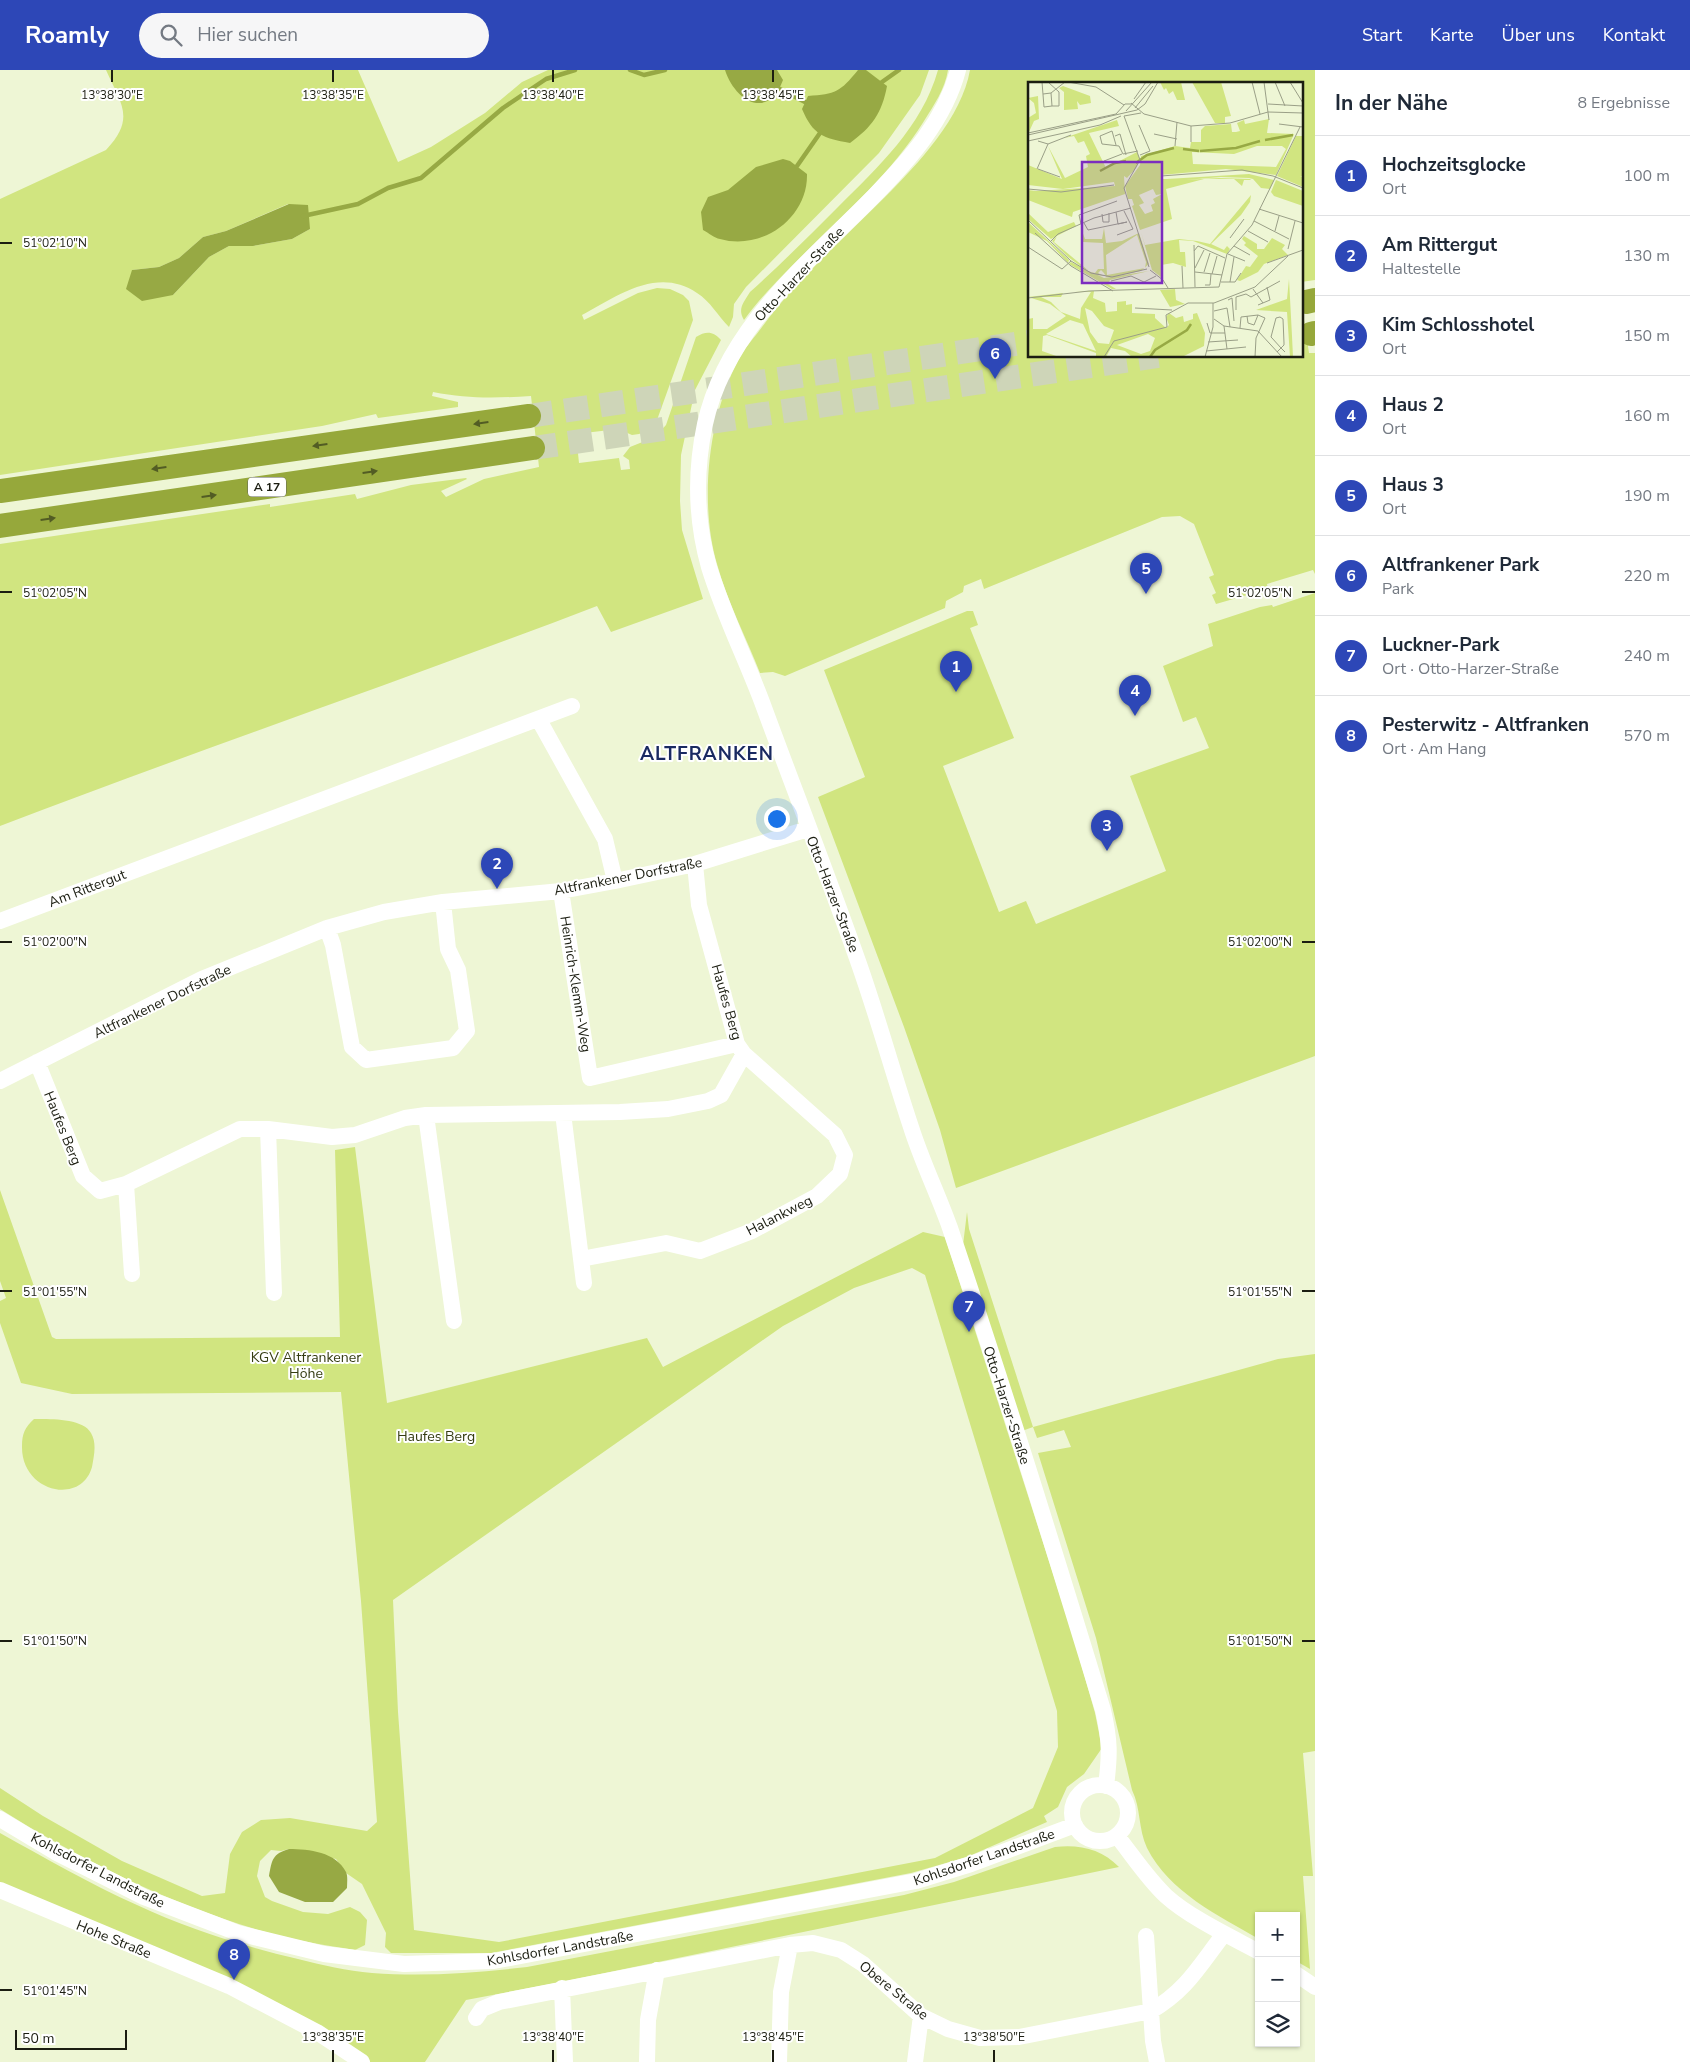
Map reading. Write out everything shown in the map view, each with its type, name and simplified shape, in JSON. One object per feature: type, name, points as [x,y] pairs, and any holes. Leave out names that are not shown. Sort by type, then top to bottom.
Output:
[{"type":"highway","points":[[0,491],[529,416]]},
{"type":"highway","name":"A 17","points":[[0,526],[533,448]]},
{"type":"street","name":"Otto-Harzer-Straße","points":[[958,70],[942,109],[918,147],[884,185],[778,292],[752,324],[716,385],[699,457],[698,496],[700,527],[708,563],[758,691],[860,966],[912,1131],[953,1238],[998,1374],[1088,1660],[1109,1736],[1110,1756],[1106,1786]]},
{"type":"street","name":"Am Rittergut","points":[[0,920],[388,774],[539,720],[572,706]]},
{"type":"street","points":[[539,720],[605,839],[615,880]]},
{"type":"street","name":"Altfrankener Dorfstraße","points":[[0,1081],[202,979],[327,928],[384,912],[443,902],[561,891],[695,864],[808,829]]},
{"type":"street","name":"Haufes Berg","points":[[37,1062],[83,1176],[100,1191],[126,1184],[240,1129],[268,1129],[332,1137],[355,1135],[405,1118],[426,1115],[620,1112],[668,1109],[708,1101],[721,1095],[741,1049],[699,906],[695,864]]},
{"type":"street","name":"Heinrich-Klemm-Weg","points":[[561,891],[590,1078],[741,1049]]},
{"type":"street","points":[[327,928],[333,946],[352,1047],[366,1060],[453,1048],[467,1030],[458,970],[448,949],[443,902]]},
{"type":"street","name":"Halankweg","points":[[581,1259],[666,1243],[700,1251],[752,1231],[817,1196],[840,1174],[845,1155],[835,1135],[741,1049]]},
{"type":"street","points":[[563,1112],[584,1283]]},
{"type":"street","points":[[426,1115],[454,1321]]},
{"type":"street","points":[[268,1129],[274,1293]]},
{"type":"street","points":[[126,1184],[132,1274]]},
{"type":"street","points":[[1106,1786],[1115,1789],[1127,1803],[1127,1821],[1117,1836],[1110,1840],[1086,1838],[1075,1825],[1072,1817],[1072,1808],[1081,1792],[1088,1787],[1106,1786]]},
{"type":"street","name":"Kohlsdorfer Landstraße","points":[[0,1819],[55,1852],[144,1897],[238,1933],[324,1954],[404,1964],[494,1961],[916,1881],[971,1864],[1075,1825]]},
{"type":"street","points":[[1117,1836],[1153,1882],[1168,1897],[1224,1934],[1255,1950]]},
{"type":"street","name":"Hohe Straße","points":[[0,1890],[229,1986],[317,2032],[362,2062]]},
{"type":"street","name":"Obere Straße","points":[[476,2018],[482,2009],[499,2002],[562,1988],[790,1945],[813,1943],[841,1950],[863,1964],[921,2016],[948,2029],[980,2038],[1019,2036],[1150,2011],[1169,2000],[1184,1987],[1224,1934]]},
{"type":"street","points":[[1146,1936],[1150,2011],[1157,2062]]},
{"type":"street","points":[[779,2062],[781,1992],[790,1945]]},
{"type":"street","points":[[647,2062],[648,2020],[657,1970]]},
{"type":"street","points":[[1300,1977],[1315,1987]]},
{"type":"street","points":[[562,1988],[565,2062]]},
{"type":"street","points":[[915,2062],[921,2016]]},
{"type":"green space","points":[[106,70],[358,70],[398,162],[431,147],[485,113],[522,82],[548,70],[929,70],[920,95],[879,153],[746,287],[734,304],[733,317],[729,327],[702,296],[682,285],[668,282],[638,287],[582,315],[584,320],[638,293],[657,288],[670,289],[683,295],[689,301],[693,320],[657,420],[646,431],[639,434],[632,435],[618,429],[576,434],[579,463],[619,458],[621,470],[630,469],[629,460],[623,456],[630,447],[655,437],[666,425],[696,337],[709,333],[721,340],[695,390],[681,455],[680,501],[682,530],[703,599],[611,632],[597,606],[0,826],[0,544],[270,504],[270,507],[355,494],[357,499],[411,485],[467,479],[441,491],[446,497],[484,479],[539,467],[531,396],[482,397],[433,392],[432,396],[458,402],[458,407],[378,418],[376,414],[322,426],[0,475],[0,199],[106,150],[121,129],[123,111],[121,102]],"holes":[[[288,204],[310,229],[292,239],[253,246],[229,246],[209,257],[173,295],[132,270],[159,267],[179,258],[203,237],[226,231]]]},
{"type":"green space","points":[[938,70],[948,70],[942,90],[911,140],[881,177],[776,282],[744,320],[741,309],[750,292],[853,192],[897,145],[921,110],[931,91]]},
{"type":"green space","points":[[970,70],[1315,70],[1315,280],[1302,282],[1302,82],[1028,82],[1028,358],[1302,358],[1302,306],[1309,353],[1315,353],[1315,574],[1313,570],[1267,584],[1268,589],[1216,604],[1212,595],[1216,593],[1209,577],[1214,575],[1194,524],[1180,516],[1162,517],[984,589],[981,579],[964,586],[963,592],[946,601],[945,608],[785,676],[773,672],[760,673],[721,578],[708,514],[710,460],[714,433],[728,382],[746,348],[788,295],[819,261],[898,184],[937,139],[958,105]]},
{"type":"green space","points":[[1315,593],[1315,1056],[956,1188],[940,1130],[904,1027],[818,797],[865,777],[824,670],[967,611],[973,611],[978,625],[970,628],[1014,738],[943,766],[999,912],[1026,901],[1036,924],[1166,871],[1130,776],[1209,748],[1196,717],[1183,722],[1163,666],[1213,646],[1208,624],[1260,607],[1272,605],[1273,607]]},
{"type":"green space","name":"KGV Altfrankener Höhe","points":[[355,1147],[387,1403],[647,1338],[663,1367],[923,1232],[945,1237],[1074,1639],[1095,1713],[1102,1748],[1084,1774],[1067,1787],[1058,1807],[1044,1816],[1047,1822],[967,1857],[911,1873],[491,1953],[391,1953],[385,1947],[386,1933],[362,1884],[346,1873],[336,1859],[289,1849],[281,1851],[271,1850],[260,1861],[257,1876],[265,1897],[303,1912],[328,1914],[350,1907],[360,1912],[367,1920],[365,1945],[355,1950],[273,1934],[193,1908],[94,1863],[0,1809],[0,1788],[43,1816],[122,1861],[202,1896],[225,1893],[230,1854],[242,1832],[261,1820],[290,1818],[367,1831],[377,1822],[361,1601],[341,1392],[72,1394],[21,1383],[0,1323],[0,1301],[6,1298],[0,1281],[0,1190],[52,1337],[56,1339],[340,1337],[335,1150]],"holes":[[[912,1268],[925,1275],[1057,1711],[1058,1747],[1033,1808],[935,1858],[499,1942],[414,1930],[398,1712],[393,1600],[783,1326],[854,1288]]]},
{"type":"green space","points":[[967,1212],[969,1229],[1033,1427],[1022,1431],[963,1245]]},
{"type":"green space","points":[[1315,1354],[1315,1751],[1303,1753],[1313,1876],[1303,1876],[1310,1969],[1300,1963],[1300,1912],[1255,1912],[1255,1937],[1212,1912],[1182,1890],[1156,1864],[1147,1848],[1096,1638],[1038,1453],[1071,1447],[1064,1430],[1037,1438],[1033,1427],[1278,1359]]},
{"type":"green space","points":[[34,1419],[57,1419],[73,1422],[81,1424],[91,1433],[94,1445],[92,1467],[86,1479],[76,1487],[65,1490],[52,1488],[41,1483],[31,1474],[24,1462],[22,1442],[23,1434]]},
{"type":"green space","points":[[0,1833],[102,1888],[156,1914],[216,1936],[353,1971],[411,1975],[449,1974],[527,1967],[904,1895],[954,1882],[1055,1847],[1073,1846],[1090,1849],[1105,1856],[1119,1867],[466,2000],[425,2062],[370,2062],[316,2027],[0,1882]]},
{"type":"shaded area","points":[[725,70],[777,70],[783,80],[777,93],[769,100],[761,103],[752,102],[744,98],[736,90]]},
{"type":"shaded area","points":[[858,70],[866,70],[887,86],[885,96],[875,119],[850,143],[820,134],[810,125],[802,109],[808,96],[831,93],[837,90],[847,83]]},
{"type":"shaded area","points":[[783,159],[790,161],[807,174],[805,190],[800,204],[780,228],[751,240],[736,241],[714,237],[703,230],[701,212],[708,197],[728,190],[756,167]]},
{"type":"shaded area","points":[[289,204],[308,205],[310,229],[292,239],[253,246],[229,246],[209,257],[173,295],[142,301],[126,289],[132,270],[159,267],[179,258],[203,237],[226,231]]},
{"type":"shaded area","points":[[289,1849],[313,1851],[336,1860],[346,1872],[347,1888],[333,1902],[305,1902],[279,1892],[269,1876],[271,1866],[274,1858],[279,1853]]},
{"type":"waterway","points":[[303,216],[358,204],[388,188],[421,178],[503,108],[546,79],[575,70]]},
{"type":"waterway","points":[[630,70],[644,75],[665,70]]},
{"type":"waterway","points":[[882,82],[899,70]]},
{"type":"waterway","points":[[776,87],[805,102]]},
{"type":"waterway","points":[[797,166],[820,133]]},
{"type":"tunnel","points":[[529,416],[1028,342]]},
{"type":"tunnel","points":[[533,448],[1144,358]]},
{"type":"place","name":"Altfrankener Park","points":[[995,379]]},
{"type":"place","name":"Haus 3","points":[[1146,594]]},
{"type":"place","name":"Hochzeitsglocke","points":[[956,692]]},
{"type":"place","name":"Haus 2","points":[[1135,716]]},
{"type":"place","name":"Kim Schlosshotel","points":[[1107,851]]},
{"type":"place","name":"Am Rittergut","points":[[497,889]]},
{"type":"place","name":"Luckner-Park","points":[[969,1332]]},
{"type":"place","name":"Pesterwitz - Altfranken","points":[[234,1980]]},
{"type":"district","name":"ALTFRANKEN","points":[[707,753]]}]
